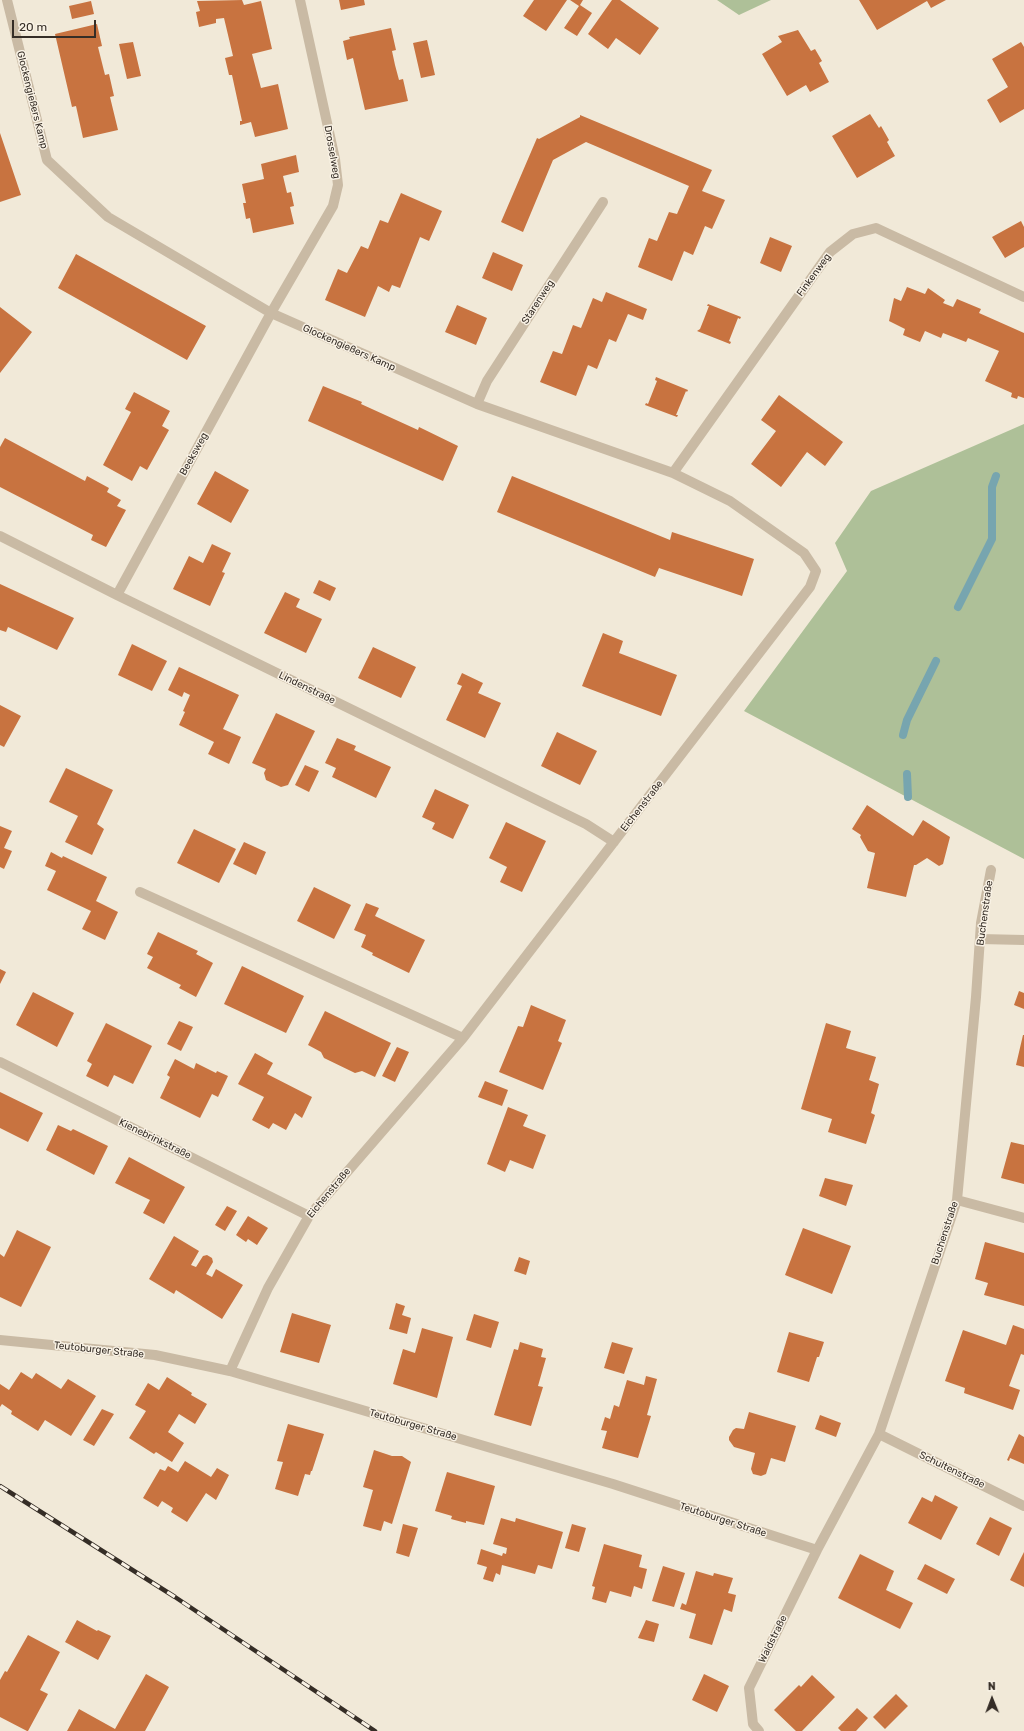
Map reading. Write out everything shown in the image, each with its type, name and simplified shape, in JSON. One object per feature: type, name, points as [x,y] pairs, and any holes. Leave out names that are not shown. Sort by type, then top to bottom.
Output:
[{"type":"street","name":"Glockengießers Kamp","points":[[6,0],[48,160],[108,217],[271,313],[477,404],[672,473],[730,501],[804,553],[816,571]]},
{"type":"street","name":"Drosselweg","points":[[271,313],[333,206],[338,185],[335,158],[300,0]]},
{"type":"street","name":"Starenweg","points":[[477,404],[487,381],[603,202]]},
{"type":"street","name":"Finkenweg","points":[[672,473],[830,252],[853,234],[876,228],[1024,297]]},
{"type":"street","name":"Beeksweg","points":[[117,595],[271,313]]},
{"type":"street","name":"Lindenstraße","points":[[0,536],[117,595],[586,824],[614,842]]},
{"type":"street","name":"Eichenstraße","points":[[230,1371],[268,1288],[309,1216],[463,1038],[810,588],[816,571]]},
{"type":"street","name":"Buchenstraße","points":[[817,1550],[879,1434],[957,1200],[976,998],[981,923],[991,870]]},
{"type":"street","points":[[140,892],[463,1038]]},
{"type":"street","points":[[980,939],[1024,940]]},
{"type":"street","name":"Kienebrinkstraße","points":[[0,1062],[309,1216]]},
{"type":"street","points":[[957,1200],[1024,1218]]},
{"type":"street","name":"Teutoburger Straße","points":[[0,1340],[155,1355],[230,1371],[613,1484],[817,1550]]},
{"type":"street","name":"Schultenstraße","points":[[879,1434],[1024,1506]]},
{"type":"street","name":"Waldstraße","points":[[759,1731],[753,1724],[749,1688],[817,1550]]},
{"type":"green space","points":[[717,0],[771,0],[739,15]]},
{"type":"green space","points":[[1024,424],[1024,859],[744,711],[847,571],[835,543],[871,491]]},
{"type":"building","points":[[242,0],[244,5],[261,1],[272,49],[252,54],[261,88],[278,84],[288,129],[255,137],[251,122],[240,125],[240,121],[242,121],[232,75],[229,75],[225,58],[233,56],[224,18],[216,19],[216,23],[199,27],[196,12],[200,11],[197,1]]},
{"type":"building","points":[[339,0],[364,0],[365,5],[341,10]]},
{"type":"building","points":[[534,0],[567,0],[546,31],[523,16]]},
{"type":"building","points":[[570,0],[583,0],[580,5],[592,13],[577,36],[564,28],[579,6]]},
{"type":"building","points":[[612,0],[620,0],[659,28],[640,55],[616,38],[608,49],[588,34]]},
{"type":"building","points":[[859,0],[946,0],[931,8],[927,1],[877,30]]},
{"type":"building","points":[[91,1],[94,14],[72,19],[69,6]]},
{"type":"building","points":[[97,24],[102,46],[98,47],[105,75],[109,74],[114,96],[110,97],[118,130],[83,138],[76,106],[72,107],[55,34]]},
{"type":"building","points":[[391,28],[396,50],[392,51],[395,65],[399,80],[403,79],[408,101],[365,110],[353,58],[347,60],[343,41],[350,39],[349,37]]},
{"type":"building","points":[[798,30],[811,51],[815,49],[822,61],[819,63],[829,82],[810,92],[806,85],[787,96],[762,54],[782,42],[778,36]]},
{"type":"building","points":[[427,40],[435,75],[421,78],[413,43]]},
{"type":"building","points":[[133,42],[141,76],[127,79],[119,44]]},
{"type":"building","points":[[1021,42],[1024,47],[1024,109],[1000,123],[987,100],[1008,87],[992,59]]},
{"type":"building","points":[[870,114],[879,128],[881,126],[889,140],[887,142],[895,156],[857,178],[832,136]]},
{"type":"building","points":[[580,115],[712,170],[702,191],[725,200],[712,229],[705,226],[693,255],[684,251],[672,281],[638,267],[649,238],[657,241],[669,212],[677,214],[689,186],[586,142],[553,160],[523,232],[501,222],[537,138],[539,139],[580,117]]},
{"type":"building","points":[[0,133],[21,195],[0,202]]},
{"type":"building","points":[[296,155],[299,172],[283,176],[287,193],[291,192],[294,206],[290,207],[294,224],[253,233],[250,218],[246,219],[243,203],[246,203],[242,184],[264,179],[261,164]]},
{"type":"building","points":[[401,193],[442,211],[429,241],[420,237],[400,288],[392,285],[389,292],[378,286],[365,317],[325,300],[338,269],[347,273],[361,246],[368,249],[380,220],[388,223]]},
{"type":"building","points":[[1021,221],[1024,227],[1024,247],[1005,258],[992,237]]},
{"type":"building","points":[[770,237],[792,246],[781,272],[760,263]]},
{"type":"building","points":[[493,252],[523,265],[512,291],[482,278]]},
{"type":"building","points":[[76,254],[206,326],[187,360],[58,288]]},
{"type":"building","points":[[907,287],[925,294],[928,288],[945,300],[943,303],[953,307],[957,299],[981,309],[979,313],[1024,333],[1024,398],[1018,396],[1017,399],[1011,397],[1012,393],[985,381],[999,351],[968,338],[966,342],[943,333],[941,338],[925,331],[920,342],[903,335],[905,329],[889,321],[894,298],[901,301]]},
{"type":"building","points":[[606,292],[647,309],[643,320],[628,314],[616,342],[609,339],[597,369],[588,365],[576,396],[540,382],[553,351],[562,354],[573,325],[581,328],[593,298],[602,302]]},
{"type":"building","points":[[708,304],[741,317],[740,319],[738,318],[729,341],[731,342],[730,344],[697,331],[700,329],[709,306],[707,306]]},
{"type":"building","points":[[457,305],[487,318],[476,345],[445,332]]},
{"type":"building","points":[[0,307],[32,332],[0,373]]},
{"type":"building","points":[[656,377],[688,390],[687,392],[686,391],[676,415],[678,415],[677,417],[645,405],[646,403],[648,404],[657,381],[655,380]]},
{"type":"building","points":[[323,386],[362,402],[361,404],[418,430],[419,427],[458,446],[443,481],[308,421]]},
{"type":"building","points":[[134,392],[170,411],[162,426],[169,430],[147,470],[140,466],[132,481],[103,465],[131,412],[125,409]]},
{"type":"building","points":[[779,395],[843,442],[825,466],[807,452],[781,487],[751,464],[776,431],[761,420]]},
{"type":"building","points":[[5,438],[85,481],[87,476],[109,488],[107,492],[121,500],[117,506],[126,510],[106,547],[91,540],[93,535],[0,487],[0,447]]},
{"type":"building","points":[[215,471],[249,490],[231,523],[197,504]]},
{"type":"building","points":[[512,476],[670,540],[672,532],[754,559],[742,596],[659,568],[655,577],[497,512]]},
{"type":"building","points":[[212,544],[231,553],[222,572],[225,573],[210,606],[173,589],[189,556],[203,563]]},
{"type":"building","points":[[319,580],[336,588],[330,601],[313,593]]},
{"type":"building","points":[[0,584],[74,618],[57,650],[8,627],[6,632],[0,630]]},
{"type":"building","points":[[285,592],[300,599],[296,607],[322,619],[306,653],[264,633]]},
{"type":"building","points":[[603,633],[623,641],[619,653],[677,675],[661,716],[582,686]]},
{"type":"building","points":[[132,644],[167,661],[152,691],[118,675]]},
{"type":"building","points":[[373,647],[416,667],[401,698],[358,678]]},
{"type":"building","points":[[179,667],[239,695],[223,729],[241,737],[229,764],[208,754],[214,742],[179,725],[190,695],[184,692],[182,697],[168,690]]},
{"type":"building","points":[[462,673],[483,683],[478,693],[501,703],[485,738],[446,720],[462,686],[457,684]]},
{"type":"building","points":[[0,705],[21,716],[4,747],[0,745]]},
{"type":"building","points":[[276,713],[315,731],[288,785],[281,787],[266,780],[264,773],[266,769],[252,763]]},
{"type":"building","points":[[557,732],[597,751],[580,785],[541,766]]},
{"type":"building","points":[[337,738],[356,746],[354,750],[391,767],[376,798],[332,777],[336,768],[325,763]]},
{"type":"building","points":[[305,765],[319,771],[309,792],[295,785]]},
{"type":"building","points":[[66,768],[113,790],[97,824],[104,829],[92,855],[65,842],[78,816],[49,802]]},
{"type":"building","points":[[435,789],[469,805],[453,839],[432,829],[435,823],[422,817]]},
{"type":"building","points":[[867,805],[913,836],[923,820],[950,837],[943,864],[939,866],[927,858],[914,865],[906,897],[867,888],[875,853],[868,851],[860,837],[861,835],[852,829]]},
{"type":"building","points":[[506,822],[546,841],[522,892],[500,882],[507,867],[489,858]]},
{"type":"building","points":[[0,826],[12,831],[4,848],[12,851],[4,869],[0,867]]},
{"type":"building","points":[[194,829],[236,849],[219,883],[177,863]]},
{"type":"building","points":[[244,842],[266,852],[256,875],[233,864]]},
{"type":"building","points":[[51,852],[62,858],[63,856],[107,877],[96,901],[118,912],[105,940],[82,929],[91,911],[47,890],[56,871],[45,866]]},
{"type":"building","points":[[314,887],[351,905],[334,939],[297,921]]},
{"type":"building","points":[[366,903],[379,908],[375,916],[425,940],[409,973],[372,955],[373,953],[361,947],[366,935],[354,930]]},
{"type":"building","points":[[158,932],[198,951],[196,954],[213,963],[196,997],[179,988],[181,985],[147,968],[153,957],[147,954]]},
{"type":"building","points":[[242,966],[304,996],[286,1033],[224,1004]]},
{"type":"building","points":[[0,969],[6,972],[0,984]]},
{"type":"building","points":[[1019,991],[1024,993],[1024,1009],[1014,1005]]},
{"type":"building","points":[[33,992],[74,1013],[57,1047],[16,1025]]},
{"type":"building","points":[[531,1005],[566,1020],[558,1041],[562,1043],[543,1090],[499,1072],[518,1026],[523,1027]]},
{"type":"building","points":[[325,1011],[391,1043],[375,1077],[362,1071],[355,1073],[324,1058],[321,1052],[308,1045]]},
{"type":"building","points":[[179,1021],[193,1027],[181,1051],[167,1044]]},
{"type":"building","points":[[106,1023],[152,1046],[133,1084],[114,1075],[108,1087],[86,1076],[92,1064],[87,1061]]},
{"type":"building","points":[[826,1023],[851,1031],[846,1048],[876,1057],[869,1080],[879,1084],[871,1113],[875,1115],[866,1144],[828,1132],[832,1119],[801,1109]]},
{"type":"building","points":[[1024,1035],[1024,1067],[1016,1065]]},
{"type":"building","points":[[397,1047],[409,1052],[395,1082],[382,1076]]},
{"type":"building","points":[[255,1053],[273,1063],[267,1074],[312,1097],[302,1118],[295,1113],[286,1130],[273,1123],[269,1129],[252,1120],[264,1097],[238,1084]]},
{"type":"building","points":[[175,1059],[194,1069],[196,1063],[216,1073],[217,1071],[228,1076],[218,1097],[212,1094],[200,1118],[160,1098],[170,1077],[167,1075]]},
{"type":"building","points":[[485,1081],[508,1090],[502,1106],[478,1097]]},
{"type":"building","points":[[0,1092],[43,1113],[28,1142],[0,1128]]},
{"type":"building","points":[[508,1107],[528,1115],[523,1126],[546,1135],[533,1169],[510,1160],[505,1172],[487,1164]]},
{"type":"building","points":[[58,1125],[71,1131],[73,1129],[108,1146],[94,1175],[46,1150]]},
{"type":"building","points":[[1011,1142],[1024,1145],[1024,1184],[1001,1178]]},
{"type":"building","points":[[129,1157],[185,1187],[164,1224],[143,1213],[150,1200],[115,1183]]},
{"type":"building","points":[[825,1178],[853,1185],[846,1206],[819,1196]]},
{"type":"building","points":[[227,1206],[237,1211],[225,1231],[215,1225]]},
{"type":"building","points":[[248,1216],[268,1228],[257,1245],[248,1239],[246,1242],[236,1235]]},
{"type":"building","points":[[803,1228],[851,1246],[832,1294],[785,1275]]},
{"type":"building","points":[[17,1230],[51,1247],[21,1307],[0,1297],[0,1254],[4,1257]]},
{"type":"building","points":[[174,1236],[199,1251],[191,1265],[196,1267],[203,1256],[207,1255],[212,1258],[213,1262],[206,1274],[212,1277],[216,1269],[243,1285],[222,1319],[176,1290],[174,1294],[149,1279]]},
{"type":"building","points":[[985,1242],[1024,1253],[1024,1306],[984,1295],[988,1283],[975,1279]]},
{"type":"building","points":[[519,1257],[530,1261],[526,1275],[514,1271]]},
{"type":"building","points":[[396,1303],[405,1306],[402,1315],[411,1318],[407,1334],[389,1329]]},
{"type":"building","points":[[292,1313],[331,1325],[319,1363],[280,1352]]},
{"type":"building","points":[[474,1314],[499,1322],[491,1348],[466,1340]]},
{"type":"building","points":[[1013,1325],[1024,1329],[1024,1355],[1021,1354],[1009,1386],[1020,1390],[1013,1410],[964,1393],[965,1388],[945,1381],[963,1330],[1006,1345]]},
{"type":"building","points":[[422,1328],[453,1337],[437,1398],[393,1384],[403,1349],[415,1353]]},
{"type":"building","points":[[789,1332],[824,1342],[819,1357],[817,1357],[809,1382],[777,1372]]},
{"type":"building","points":[[520,1342],[543,1349],[541,1357],[546,1358],[538,1386],[543,1387],[531,1426],[494,1415],[514,1349],[518,1350]]},
{"type":"building","points":[[612,1342],[633,1348],[624,1374],[604,1368]]},
{"type":"building","points":[[21,1372],[32,1379],[36,1373],[61,1389],[68,1379],[96,1396],[71,1436],[45,1420],[38,1431],[11,1414],[12,1411],[2,1404],[0,1407],[0,1384],[9,1390]]},
{"type":"building","points":[[646,1376],[657,1379],[647,1415],[651,1416],[638,1458],[602,1448],[607,1431],[601,1430],[605,1417],[610,1419],[614,1405],[619,1407],[627,1380],[644,1385]]},
{"type":"building","points":[[167,1377],[192,1393],[191,1395],[207,1404],[195,1424],[179,1414],[168,1432],[184,1443],[172,1462],[156,1452],[154,1454],[129,1438],[146,1411],[135,1405],[148,1383],[159,1390]]},
{"type":"building","points":[[102,1409],[114,1414],[94,1446],[83,1440]]},
{"type":"building","points":[[749,1412],[796,1426],[785,1462],[771,1458],[766,1474],[761,1476],[753,1474],[751,1469],[755,1453],[734,1447],[729,1440],[733,1430],[736,1428],[744,1429]]},
{"type":"building","points":[[820,1415],[841,1423],[836,1437],[815,1429]]},
{"type":"building","points":[[288,1424],[324,1434],[312,1471],[310,1475],[305,1474],[298,1496],[275,1489],[283,1462],[277,1461]]},
{"type":"building","points":[[1019,1434],[1024,1437],[1024,1464],[1010,1458],[1009,1461],[1007,1460]]},
{"type":"building","points":[[374,1450],[392,1456],[402,1456],[411,1462],[392,1524],[384,1521],[381,1531],[363,1526],[373,1490],[363,1487]]},
{"type":"building","points":[[185,1461],[211,1477],[217,1468],[229,1475],[216,1500],[206,1493],[187,1522],[171,1512],[173,1508],[162,1501],[158,1507],[143,1498],[160,1469],[165,1471],[168,1466],[178,1472]]},
{"type":"building","points":[[447,1472],[495,1486],[484,1525],[466,1521],[466,1523],[451,1519],[452,1516],[435,1511]]},
{"type":"building","points":[[935,1495],[958,1507],[941,1540],[908,1523],[922,1497],[932,1502]]},
{"type":"building","points":[[990,1517],[1012,1528],[999,1556],[976,1544]]},
{"type":"building","points":[[501,1518],[515,1522],[516,1518],[563,1532],[552,1569],[538,1565],[535,1574],[502,1565],[500,1575],[496,1573],[493,1582],[483,1579],[487,1567],[477,1564],[481,1549],[502,1556],[503,1553],[506,1554],[507,1548],[493,1544]]},
{"type":"building","points":[[403,1524],[418,1528],[409,1557],[396,1553]]},
{"type":"building","points":[[572,1524],[586,1528],[579,1552],[565,1548]]},
{"type":"building","points":[[604,1544],[642,1555],[639,1567],[647,1569],[642,1589],[634,1586],[631,1597],[610,1591],[606,1603],[592,1599],[595,1587],[592,1586]]},
{"type":"building","points":[[1024,1552],[1024,1587],[1010,1580]]},
{"type":"building","points":[[860,1554],[894,1571],[886,1590],[913,1603],[900,1629],[838,1598]]},
{"type":"building","points":[[925,1564],[955,1579],[947,1594],[917,1579]]},
{"type":"building","points":[[663,1566],[685,1573],[674,1607],[652,1601]]},
{"type":"building","points":[[696,1571],[713,1576],[714,1573],[733,1578],[728,1593],[736,1595],[732,1612],[724,1609],[712,1645],[689,1638],[696,1614],[680,1609],[682,1603],[686,1605]]},
{"type":"building","points":[[77,1620],[97,1631],[98,1630],[111,1636],[98,1660],[65,1642]]},
{"type":"building","points":[[646,1620],[659,1624],[654,1642],[638,1638]]},
{"type":"building","points":[[28,1635],[60,1652],[40,1690],[48,1694],[27,1731],[0,1717],[0,1680],[5,1671],[7,1672]]},
{"type":"building","points":[[146,1674],[169,1687],[145,1731],[67,1731],[79,1709],[115,1729]]},
{"type":"building","points":[[704,1674],[729,1686],[717,1712],[692,1700]]},
{"type":"building","points":[[812,1675],[835,1697],[802,1731],[796,1731],[774,1710],[799,1685],[801,1687]]},
{"type":"building","points":[[896,1694],[908,1706],[885,1729],[873,1717]]},
{"type":"building","points":[[857,1708],[868,1718],[856,1731],[841,1731],[838,1728]]},
{"type":"waterway","points":[[958,607],[992,539],[992,487],[996,476]]},
{"type":"waterway","points":[[903,735],[907,720],[936,661]]},
{"type":"waterway","points":[[907,774],[908,797]]},
{"type":"railway","points":[[0,1486],[175,1597],[375,1731]]}]
